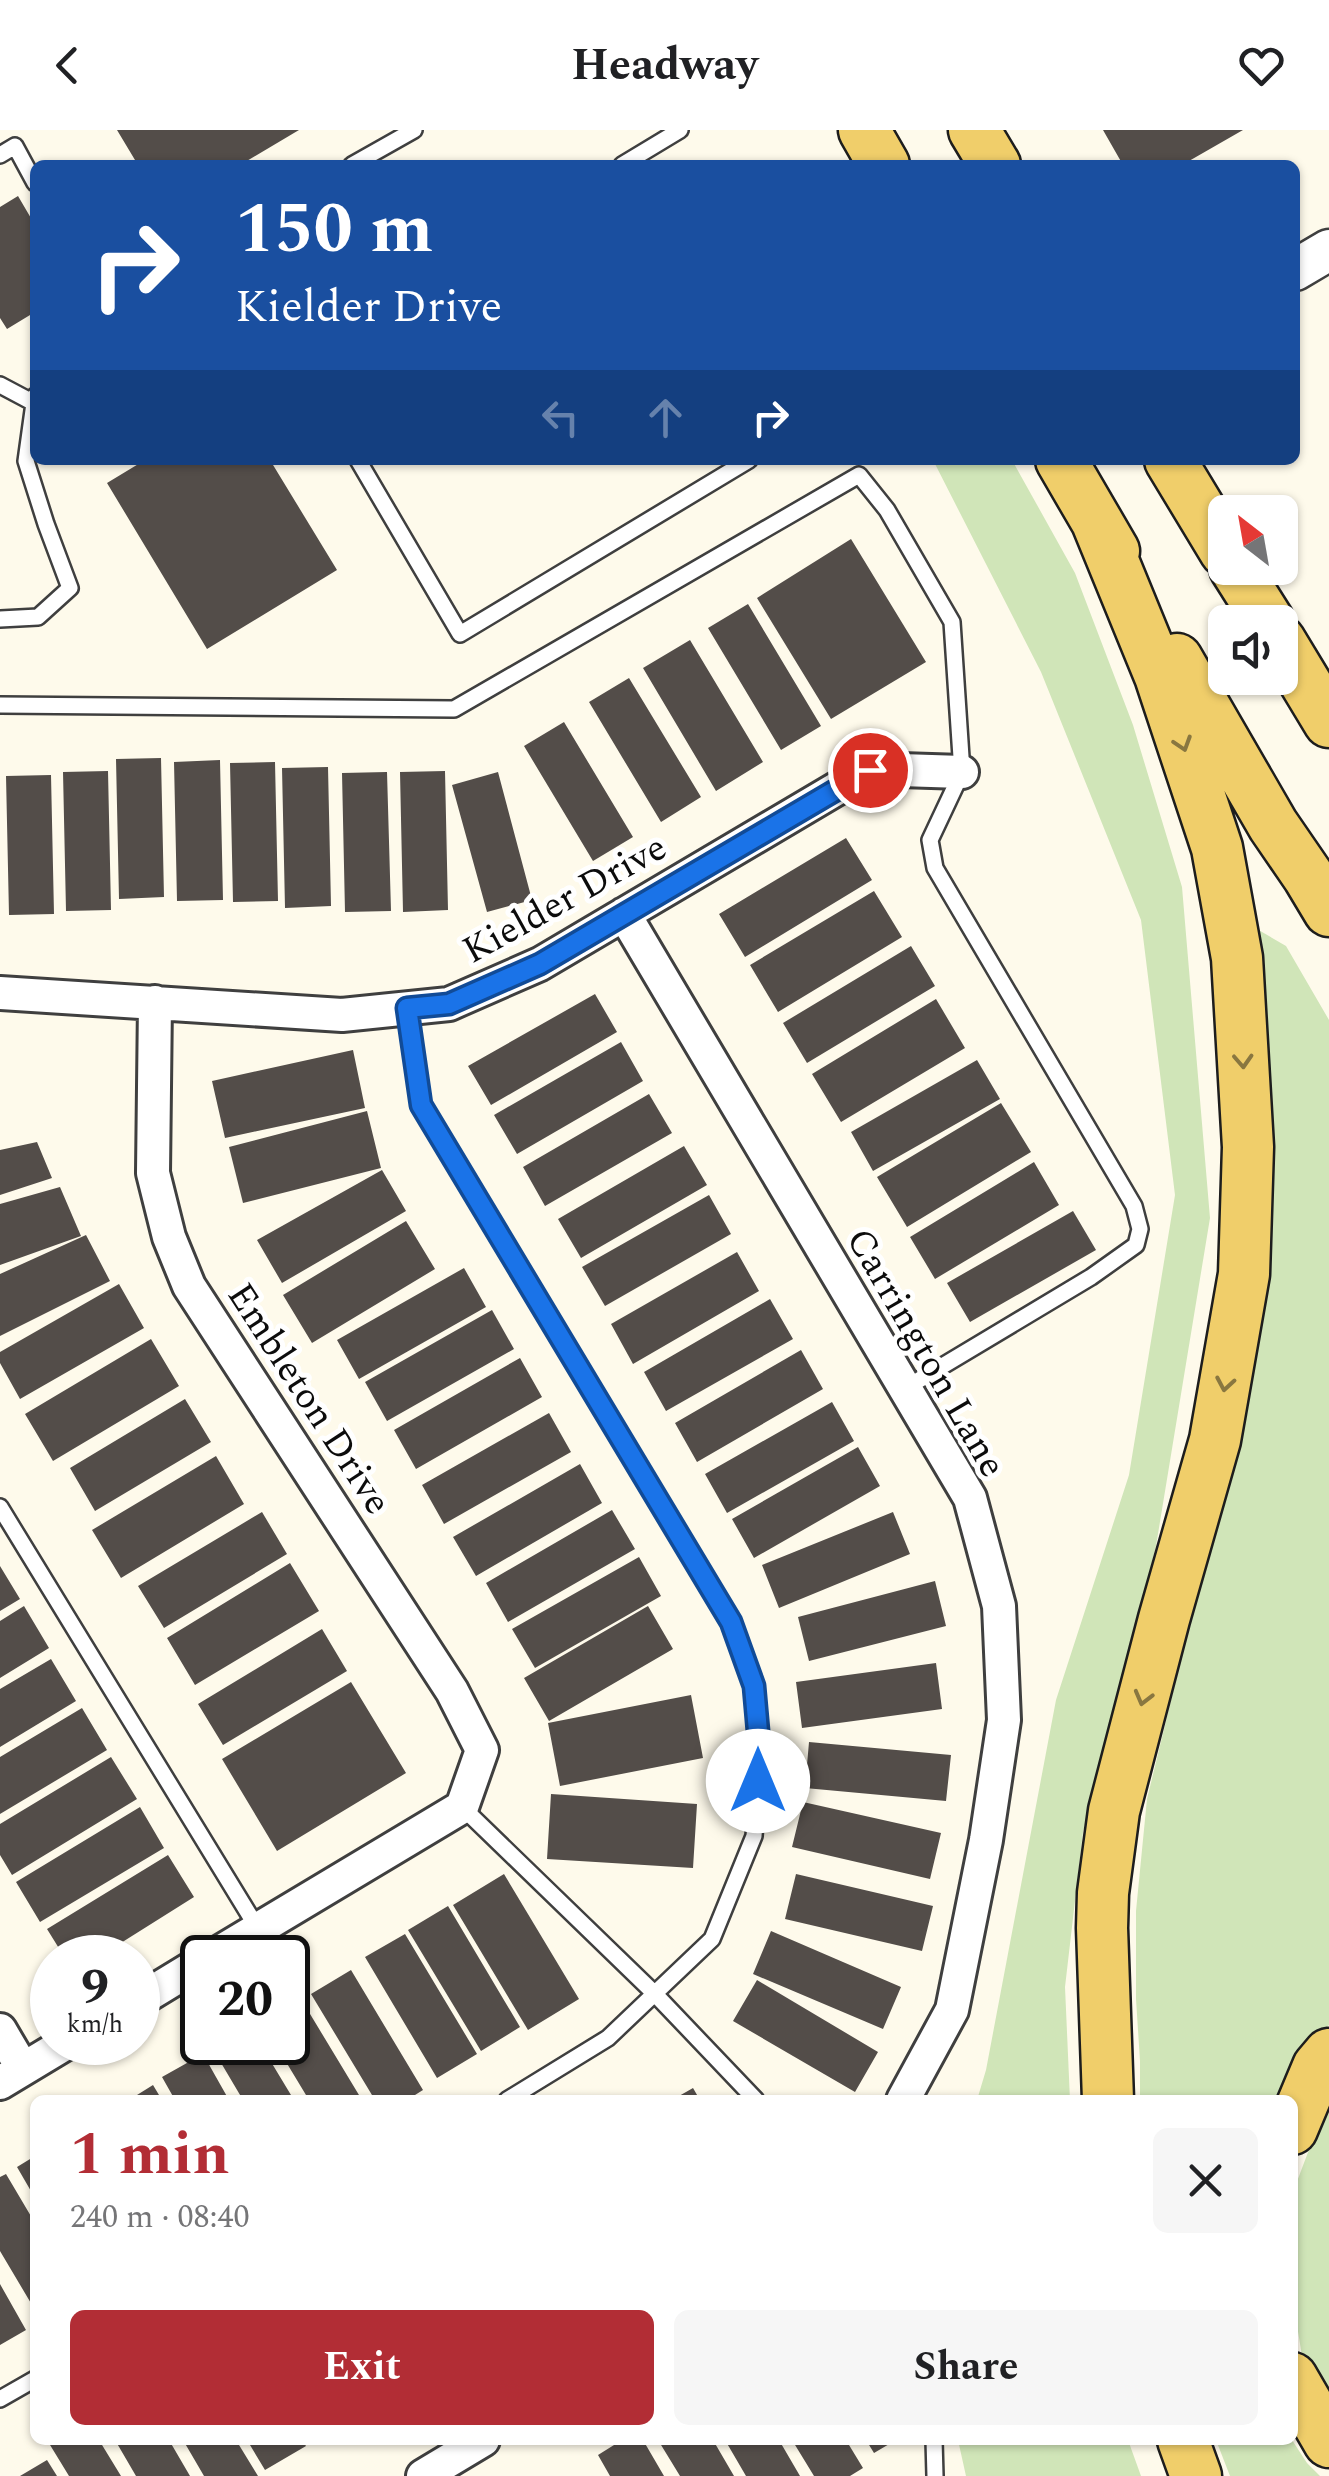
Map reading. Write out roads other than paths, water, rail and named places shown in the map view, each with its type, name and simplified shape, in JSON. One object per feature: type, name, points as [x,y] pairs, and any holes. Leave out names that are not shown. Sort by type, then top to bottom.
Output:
[{"type":"main road","points":[[864,130],[881,160]]},
{"type":"main road","points":[[974,130],[991,160]]},
{"type":"main road","points":[[1064,465],[1273,825],[1322,893]]},
{"type":"main road","points":[[1173,465],[1208,522]]},
{"type":"main road","points":[[1214,465],[1224,481],[1224,495]]},
{"type":"main road","points":[[1098,522],[1160,676],[1217,848],[1237,958],[1248,1147],[1244,1274],[1215,1440],[1114,1812],[1102,1928],[1108,2095]]},
{"type":"main road","points":[[1298,671],[1329,722]]},
{"type":"main road","points":[[1298,2114],[1318,2067],[1329,2054]]},
{"type":"main road","points":[[1298,2388],[1329,2442]]},
{"type":"main road","points":[[1185,2445],[1196,2476]]},
{"type":"street","points":[[1300,267],[1329,250]]},
{"type":"street","name":"Kielder Drive","points":[[0,992],[342,1015],[449,1004],[540,964],[870,770],[962,772]]},
{"type":"street","name":"Carrington Lane","points":[[624,914],[970,1498],[999,1606],[1004,1720],[986,1840],[952,2010],[906,2095]]},
{"type":"street","name":"Embleton Drive","points":[[155,1002],[154,1173],[168,1237],[189,1286],[452,1691],[475,1735],[482,1750],[462,1807]]},
{"type":"street","points":[[248,1935],[462,1807]]},
{"type":"street","points":[[0,2030],[12,2076]]},
{"type":"street","points":[[423,2476],[475,2445]]},
{"type":"lane","points":[[361,160],[414,130]]},
{"type":"lane","points":[[630,160],[680,130]]},
{"type":"lane","points":[[0,155],[15,146],[30,174]]},
{"type":"lane","points":[[0,385],[30,397]]},
{"type":"lane","points":[[0,618],[38,617],[70,588],[26,461],[30,433]]},
{"type":"lane","points":[[361,465],[460,634],[741,465]]},
{"type":"lane","points":[[0,705],[454,709],[859,474],[886,510],[952,622],[962,772],[930,840],[935,868],[1134,1206],[1140,1229],[1136,1246],[1091,1277],[904,1389]]},
{"type":"lane","points":[[407,1008],[421,1105],[731,1622],[754,1686],[760,1754],[754,1836],[712,1939],[608,2038],[515,2095]]},
{"type":"lane","points":[[0,1508],[258,1929]]},
{"type":"lane","points":[[462,1807],[654,1993],[751,2095]]},
{"type":"lane","points":[[0,2399],[30,2382]]},
{"type":"lane","points":[[934,2445],[934,2476]]}]
